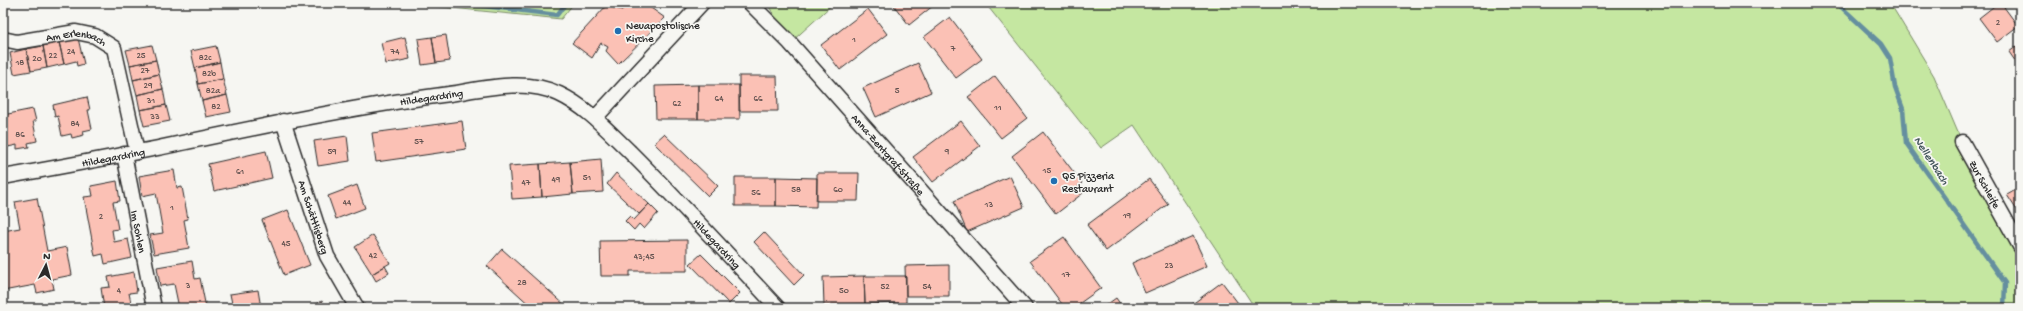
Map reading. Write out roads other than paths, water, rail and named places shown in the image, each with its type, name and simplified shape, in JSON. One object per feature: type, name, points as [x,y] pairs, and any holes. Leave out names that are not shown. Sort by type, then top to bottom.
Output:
[{"type":"street","points":[[595,118],[702,3]]},
{"type":"street","name":"Anna-Zentgraf-Straße","points":[[750,3],[790,42],[1025,308]]},
{"type":"street","name":"Am Erlenbach","points":[[3,39],[17,42],[76,32],[95,36],[114,48],[130,153]]},
{"type":"street","name":"Hildegardring","points":[[3,177],[130,153],[283,121],[407,100],[507,86],[537,86],[559,94],[578,105],[595,118],[652,175],[778,308]]},
{"type":"street","name":"Am Schättlisberg","points":[[283,121],[327,256],[356,308]]},
{"type":"street","name":"Zur Schleife","points":[[1962,142],[2020,246]]},
{"type":"street","name":"Im Sohlen","points":[[130,153],[154,308]]},
{"type":"waterway","points":[[459,3],[557,15],[566,3]]},
{"type":"waterway","name":"Nellenbach","points":[[1837,3],[1881,44],[1890,58],[1895,87],[1903,109],[1906,143],[2005,283],[2004,308]]},
{"type":"place","name":"Neuapostolische Kirche","points":[[618,31]]},
{"type":"place","name":"Q5 Pizzeria Restaurant","points":[[1054,181]]}]
